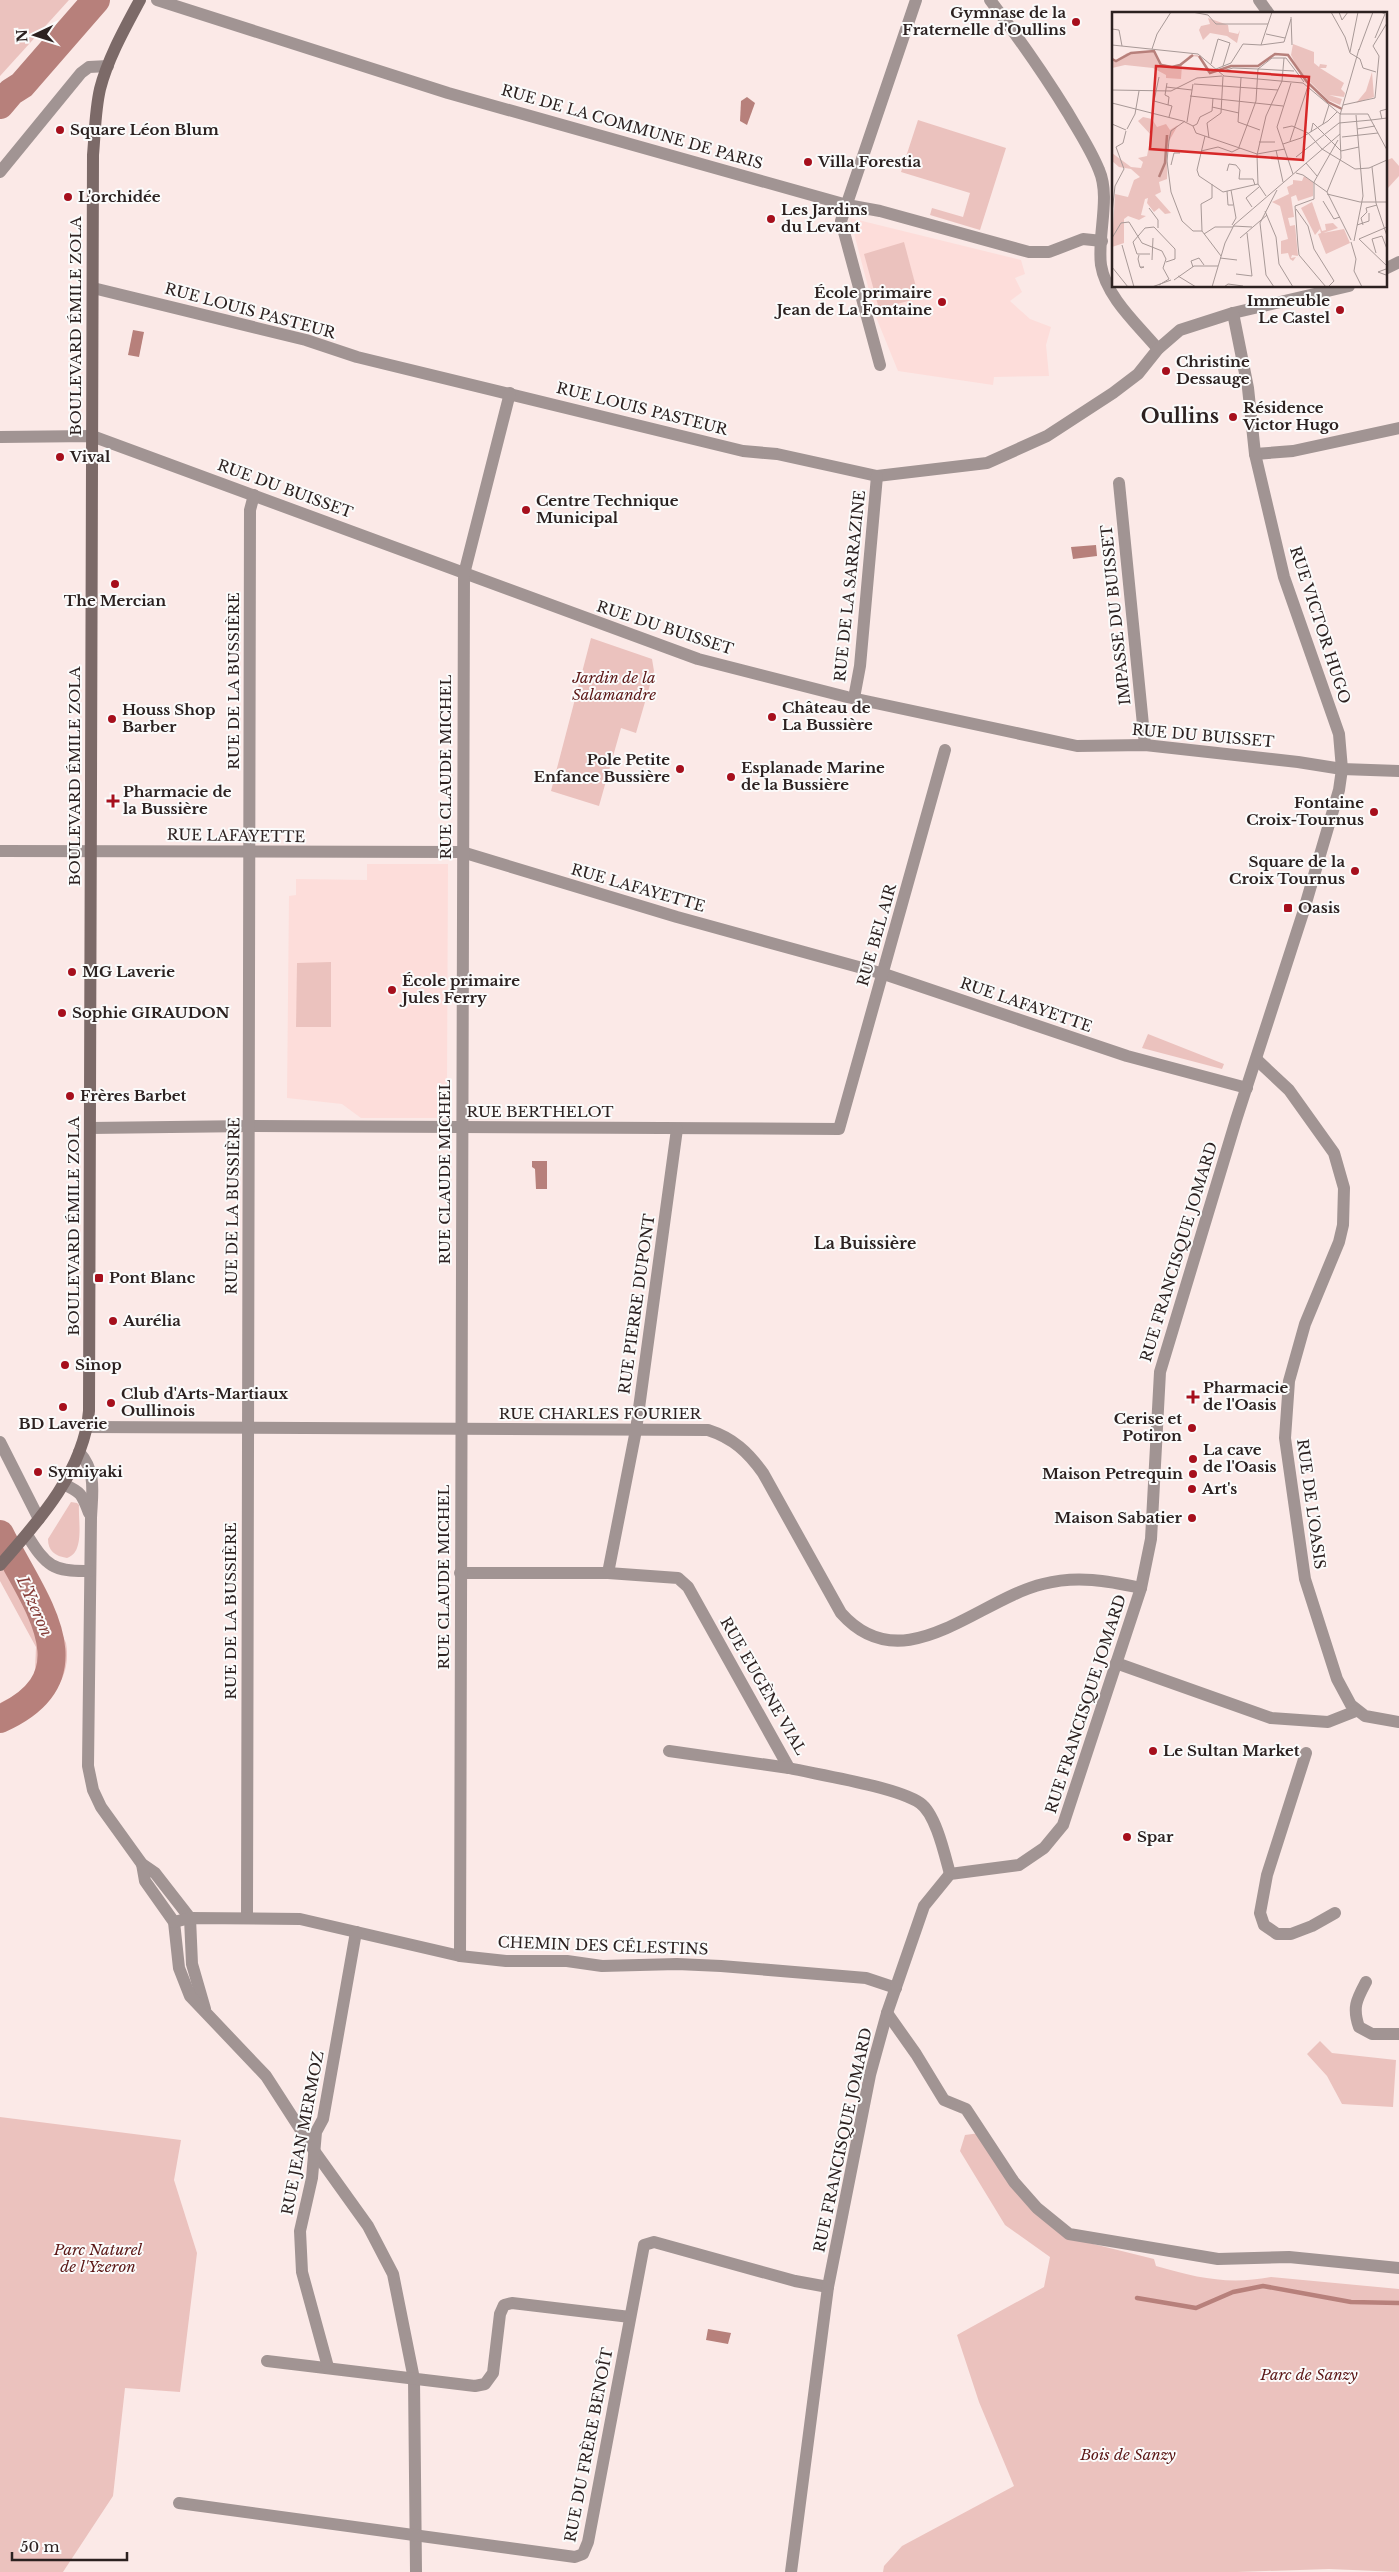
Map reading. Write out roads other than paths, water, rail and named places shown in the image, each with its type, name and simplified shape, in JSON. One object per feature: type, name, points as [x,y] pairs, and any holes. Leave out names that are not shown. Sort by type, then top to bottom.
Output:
[{"type":"main road","name":"BOULEVARD ÉMILE ZOLA","points":[[0,1566],[24,1539],[63,1484],[79,1452],[87,1427],[90,1391],[93,155],[96,111],[108,66],[140,0]]},
{"type":"street","name":"RUE DE LA COMMUNE DE PARIS","points":[[157,0],[448,92],[847,205],[880,211],[1030,252],[1049,252],[1083,239],[1102,241]]},
{"type":"street","points":[[880,365],[841,221],[916,0]]},
{"type":"street","points":[[990,0],[1033,56],[1086,142],[1100,172],[1101,264],[1105,280],[1135,322],[1158,349]]},
{"type":"street","points":[[1259,0],[1268,12]]},
{"type":"street","points":[[0,172],[81,73],[89,67],[108,66]]},
{"type":"street","points":[[1386,268],[1399,262]]},
{"type":"street","name":"RUE LOUIS PASTEUR","points":[[93,288],[306,340],[342,353],[743,451],[777,454],[877,476],[987,464],[1048,436],[1113,393],[1138,374],[1158,349],[1180,330],[1233,313],[1339,288]]},
{"type":"street","name":"RUE VICTOR HUGO","points":[[1233,313],[1248,388],[1255,454],[1284,577],[1339,734],[1342,769]]},
{"type":"street","name":"RUE CLAUDE MICHEL","points":[[460,1956],[464,574],[510,393]]},
{"type":"street","points":[[1255,454],[1293,451],[1399,428]]},
{"type":"street","name":"RUE DU BUISSET","points":[[0,437],[92,436],[254,495],[284,504],[464,574],[698,659],[854,698],[1077,746],[1145,745],[1298,762],[1342,769],[1399,771]]},
{"type":"street","name":"RUE DE LA SARRAZINE","points":[[854,698],[860,666],[877,476]]},
{"type":"street","name":"IMPASSE DU BUISSET","points":[[1119,483],[1145,745]]},
{"type":"street","name":"RUE DE LA BUSSIÈRE","points":[[247,1918],[247,1429],[251,1126],[250,510],[254,495]]},
{"type":"street","name":"RUE BEL AIR","points":[[839,1129],[946,750]]},
{"type":"street","name":"RUE FRANCISQUE JOMARD","points":[[791,2572],[828,2287],[870,2075],[887,2013],[924,1906],[950,1874],[1019,1865],[1044,1848],[1063,1825],[1141,1588],[1151,1539],[1160,1372],[1321,854],[1342,769]]},
{"type":"street","name":"RUE LAFAYETTE","points":[[0,851],[462,852],[677,917],[884,974],[1127,1056],[1247,1088]]},
{"type":"street","name":"RUE DE L'OASIS","points":[[1257,1060],[1289,1090],[1326,1141],[1339,1165],[1344,1188],[1343,1225],[1339,1242],[1305,1324],[1289,1381],[1285,1438],[1305,1579],[1336,1679],[1356,1711]]},
{"type":"street","name":"RUE BERTHELOT","points":[[90,1128],[251,1126],[839,1129]]},
{"type":"street","name":"RUE PIERRE DUPONT","points":[[608,1574],[636,1430],[677,1129]]},
{"type":"street","name":"RUE CHARLES FOURIER","points":[[87,1427],[708,1430],[735,1442],[750,1455],[763,1473],[841,1613],[857,1629],[870,1637],[895,1642],[928,1635],[1016,1594],[1053,1582],[1096,1580],[1141,1588]]},
{"type":"street","points":[[0,1442],[39,1519]]},
{"type":"street","points":[[79,1452],[90,1468],[92,1477],[90,1518],[89,1773],[93,1790],[101,1807],[142,1864],[156,1873],[190,1918],[192,1964],[197,1988],[207,2014]]},
{"type":"street","points":[[63,1484],[78,1490],[83,1496],[90,1518]]},
{"type":"street","points":[[24,1539],[45,1562],[71,1571],[90,1571]]},
{"type":"street","points":[[460,1573],[608,1574]]},
{"type":"street","name":"RUE EUGÈNE VIAL","points":[[608,1574],[678,1578],[688,1588],[789,1768],[892,1792],[921,1804],[938,1832],[950,1874]]},
{"type":"street","points":[[1116,1663],[1271,1718],[1328,1722],[1356,1711],[1370,1717],[1399,1722]]},
{"type":"street","points":[[669,1751],[789,1768]]},
{"type":"street","points":[[1306,1753],[1267,1875],[1260,1913],[1264,1925],[1277,1934],[1291,1934],[1312,1926],[1335,1913]]},
{"type":"street","points":[[142,1864],[145,1881],[174,1922],[182,1980],[190,1996],[266,2076],[315,2152],[368,2226],[387,2260],[397,2290],[414,2379],[416,2572]]},
{"type":"street","name":"CHEMIN DES CÉLESTINS","points":[[174,1922],[190,1918],[300,1919],[460,1956],[506,1962],[567,1961],[602,1966],[678,1964],[768,1969],[866,1978],[896,1988]]},
{"type":"street","name":"RUE JEAN MERMOZ","points":[[328,2367],[302,2272],[300,2231],[312,2178],[316,2132],[323,2119],[356,1932]]},
{"type":"street","points":[[1366,1982],[1357,1998],[1354,2014],[1358,2027],[1372,2034],[1399,2034]]},
{"type":"street","points":[[887,2013],[916,2054],[944,2100],[966,2109],[1014,2182],[1037,2208],[1069,2234],[1218,2259],[1289,2257],[1399,2268]]},
{"type":"street","name":"RUE DU FRÈRE BENOÎT","points":[[179,2503],[565,2557],[583,2554],[588,2542],[644,2245],[654,2242],[795,2281],[828,2287]]},
{"type":"street","points":[[267,2361],[475,2386],[485,2384],[493,2373],[500,2314],[504,2305],[512,2303],[630,2317]]},
{"type":"waterway","name":"L'Yzeron","points":[[0,105],[11,92],[22,85],[96,0]]},
{"type":"waterway","name":"L'Yzeron","points":[[0,1534],[40,1609],[49,1634],[52,1658],[46,1681],[29,1701],[0,1719]]},
{"type":"waterway","points":[[1137,2298],[1196,2308],[1233,2292],[1263,2286],[1351,2302],[1399,2303]]},
{"type":"place","name":"Gymnase de la Fraternelle d'Oullins","points":[[1076,22]]},
{"type":"place","name":"Square Léon Blum","points":[[60,130]]},
{"type":"place","name":"Villa Forestia","points":[[808,162]]},
{"type":"place","name":"L'orchidée","points":[[68,197]]},
{"type":"place","name":"Les Jardins du Levant","points":[[771,219]]},
{"type":"place","name":"École primaire Jean de La Fontaine","points":[[942,302]]},
{"type":"place","name":"Immeuble Le Castel","points":[[1340,310]]},
{"type":"place","name":"Christine Dessauge","points":[[1166,371]]},
{"type":"place","name":"Résidence Victor Hugo","points":[[1233,417]]},
{"type":"place","name":"Vival","points":[[60,457]]},
{"type":"place","name":"Centre Technique Municipal","points":[[526,510]]},
{"type":"place","name":"The Mercian","points":[[115,584]]},
{"type":"place","name":"Château de La Bussière","points":[[772,717]]},
{"type":"place","name":"Houss Shop Barber","points":[[112,719]]},
{"type":"place","name":"Pole Petite Enfance Bussière","points":[[680,769]]},
{"type":"place","name":"Esplanade Marine de la Bussière","points":[[731,777]]},
{"type":"place","name":"Pharmacie de la Bussière","points":[[113,801]]},
{"type":"place","name":"Fontaine Croix-Tournus","points":[[1374,812]]},
{"type":"place","name":"Square de la Croix Tournus","points":[[1355,871]]},
{"type":"place","name":"Oasis","points":[[1288,908]]},
{"type":"place","name":"MG Laverie","points":[[72,972]]},
{"type":"place","name":"École primaire Jules Ferry","points":[[392,990]]},
{"type":"place","name":"Sophie GIRAUDON","points":[[62,1013]]},
{"type":"place","name":"Frères Barbet","points":[[70,1096]]},
{"type":"place","name":"Pont Blanc","points":[[99,1278]]},
{"type":"place","name":"Aurélia","points":[[113,1321]]},
{"type":"place","name":"Sinop","points":[[65,1365]]},
{"type":"place","name":"Pharmacie de l'Oasis","points":[[1193,1397]]},
{"type":"place","name":"Club d'Arts-Martiaux Oullinois","points":[[111,1403]]},
{"type":"place","name":"BD Laverie","points":[[63,1407]]},
{"type":"place","name":"Cerise et Potiron","points":[[1192,1428]]},
{"type":"place","name":"La cave de l'Oasis","points":[[1193,1459]]},
{"type":"place","name":"Symiyaki","points":[[38,1472]]},
{"type":"place","name":"Maison Petrequin","points":[[1193,1474]]},
{"type":"place","name":"Art's","points":[[1192,1489]]},
{"type":"place","name":"Maison Sabatier","points":[[1192,1518]]},
{"type":"place","name":"Le Sultan Market","points":[[1153,1751]]},
{"type":"place","name":"Spar","points":[[1127,1837]]},
{"type":"district","name":"Oullins","points":[[1180,416]]},
{"type":"district","name":"La Buissière","points":[[865,1243]]},
{"type":"park label","name":"Jardin de la Salamandre","points":[[614,686]]},
{"type":"park label","name":"Parc Naturel de l'Yzeron","points":[[98,2258]]},
{"type":"park label","name":"Parc de Sanzy","points":[[1309,2375]]},
{"type":"park label","name":"Bois de Sanzy","points":[[1128,2455]]}]
